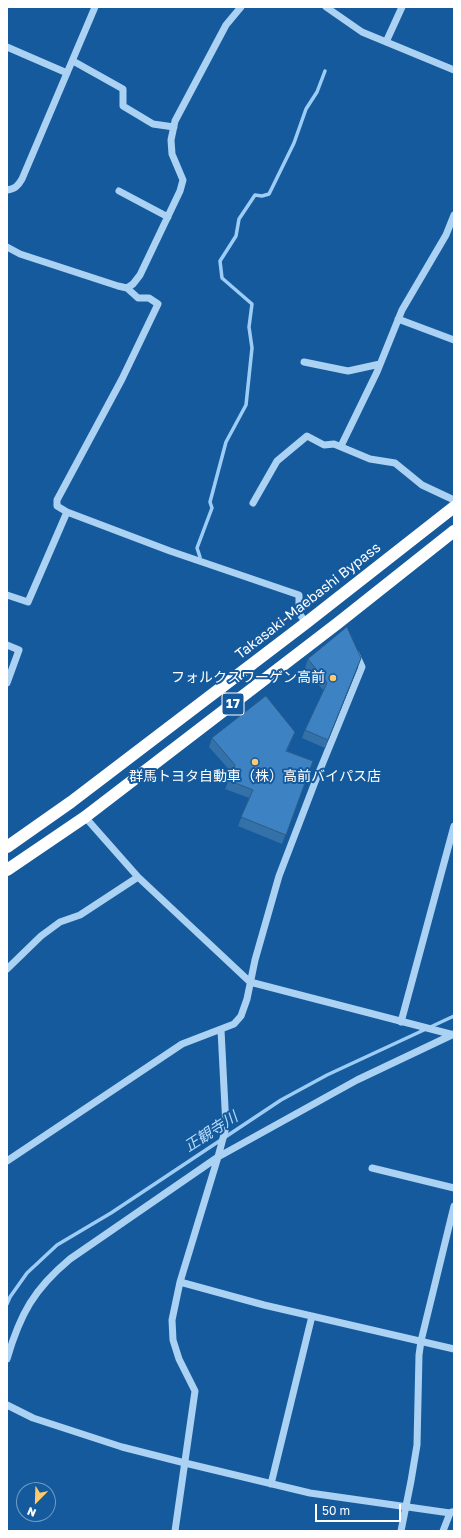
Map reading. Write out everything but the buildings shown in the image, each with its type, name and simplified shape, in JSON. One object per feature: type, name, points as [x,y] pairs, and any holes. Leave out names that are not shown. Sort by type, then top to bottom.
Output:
[{"type":"highway","name":"Takasaki-Maebashi Bypass","points":[[7,846],[71,802],[454,507]]},
{"type":"highway","name":"17","points":[[7,870],[85,817],[340,625],[454,531]]},
{"type":"street","points":[[7,190],[18,186],[22,179],[95,7]]},
{"type":"street","points":[[326,7],[362,32],[454,70]]},
{"type":"street","points":[[386,42],[402,7]]},
{"type":"street","points":[[127,288],[133,284],[140,275],[180,191],[183,180],[172,154],[171,140],[176,121],[226,25],[238,8]]},
{"type":"street","points":[[7,47],[67,73]]},
{"type":"street","points":[[72,61],[123,89],[123,106],[153,124],[174,127]]},
{"type":"street","points":[[119,191],[168,217]]},
{"type":"street","points":[[341,446],[380,364],[398,319],[446,235],[454,215]]},
{"type":"street","points":[[7,247],[20,254],[127,288],[138,298],[149,298],[158,304],[122,379],[57,500],[57,506],[67,512],[170,551],[299,595],[298,613],[306,622]]},
{"type":"street","points":[[398,319],[454,340]]},
{"type":"street","points":[[304,362],[348,371],[380,364]]},
{"type":"street","points":[[253,503],[277,461],[307,436],[324,445],[334,444],[370,459],[395,463],[422,485],[454,500]]},
{"type":"street","points":[[7,595],[28,602],[67,512]]},
{"type":"street","points":[[7,645],[19,650],[7,683]]},
{"type":"street","points":[[7,1161],[182,1044],[234,1024],[241,1016],[247,999],[250,982],[279,876],[315,782],[362,667],[352,646]]},
{"type":"street","points":[[85,817],[138,877],[250,982],[454,1035]]},
{"type":"street","points":[[401,1022],[454,826]]},
{"type":"street","points":[[7,969],[41,936],[60,922],[80,915],[138,877]]},
{"type":"street","points":[[175,1531],[195,1390],[179,1360],[173,1340],[172,1320],[180,1282],[226,1127],[221,1030]]},
{"type":"street","points":[[7,1359],[12,1340],[27,1306],[39,1288],[53,1273],[70,1259],[218,1157],[357,1080],[454,1035]]},
{"type":"street","points":[[372,1168],[454,1188]]},
{"type":"street","points":[[401,1531],[417,1445],[419,1355],[421,1341],[454,1206]]},
{"type":"street","points":[[180,1282],[312,1316],[454,1350]]},
{"type":"street","points":[[271,1484],[312,1316]]},
{"type":"street","points":[[7,1405],[33,1418],[122,1447],[271,1484],[310,1493],[452,1512],[443,1531]]},
{"type":"waterway","points":[[200,557],[197,548],[212,508],[210,502],[226,442],[246,405],[252,348],[249,327],[252,304],[222,278],[220,261],[236,236],[239,219],[255,195],[262,196],[269,194],[294,143],[306,109],[317,92],[325,71]]},
{"type":"waterway","name":"正観寺川","points":[[7,1304],[10,1297],[27,1273],[57,1245],[111,1213],[281,1100],[327,1075],[454,1016]]},
{"type":"place","name":"フォルクスワーゲン高前","points":[[333,678]]},
{"type":"place","name":"群馬トヨタ自動車（株）高前バイパス店","points":[[255,762]]}]
